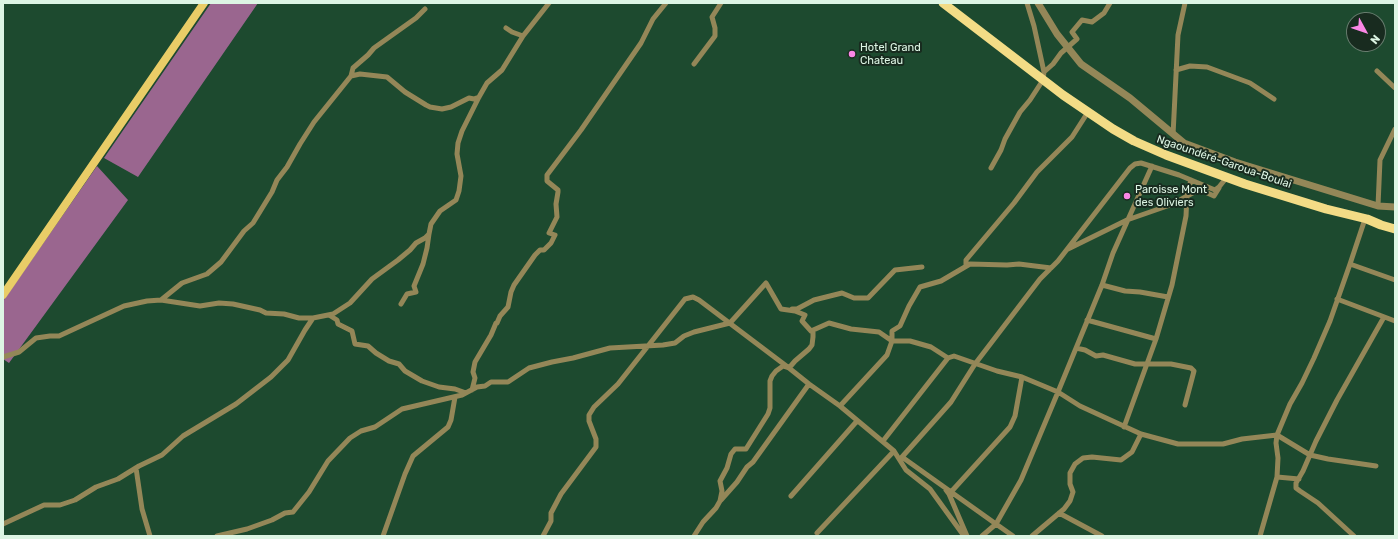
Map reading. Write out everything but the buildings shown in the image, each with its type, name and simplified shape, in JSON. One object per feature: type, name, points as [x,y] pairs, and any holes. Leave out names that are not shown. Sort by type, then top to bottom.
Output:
[{"type":"highway","name":"Ngaoundéré-Garoua-Boulai","points":[[943,3],[1044,76],[1088,112],[1134,141],[1227,178],[1326,208],[1367,218],[1381,225],[1395,229]]},
{"type":"main road","points":[[3,295],[204,3]]},
{"type":"street","points":[[401,304],[407,294],[416,292],[414,286],[426,253],[431,224],[440,212],[456,200],[461,176],[457,154],[458,143],[478,97],[487,83],[502,70],[523,36],[549,3]]},
{"type":"street","points":[[472,390],[475,378],[473,372],[475,362],[500,316],[508,307],[514,285],[535,255],[540,250],[544,250],[551,243],[555,235],[549,233],[557,217],[556,204],[558,190],[547,181],[547,176],[581,130],[641,43],[653,19],[666,3]]},
{"type":"street","points":[[694,64],[715,36],[715,28],[712,18],[721,3]]},
{"type":"street","points":[[1027,3],[1034,26],[1044,76]]},
{"type":"street","points":[[1038,3],[1057,34],[1081,64],[1130,98],[1184,143],[1235,162],[1378,206],[1395,207]]},
{"type":"street","points":[[991,168],[1020,112],[1030,100],[1060,53],[1077,39],[1072,32],[1082,20],[1092,22],[1104,14],[1110,3]]},
{"type":"street","points":[[1173,135],[1178,35],[1185,3]]},
{"type":"street","points":[[161,300],[182,282],[207,274],[221,262],[244,230],[253,223],[272,192],[277,180],[287,167],[314,122],[351,76],[353,68],[374,48],[416,18],[425,9]]},
{"type":"street","points":[[506,28],[523,36]]},
{"type":"street","points":[[1176,70],[1190,66],[1207,67],[1250,83],[1274,99]]},
{"type":"street","points":[[1377,71],[1395,88]]},
{"type":"street","points":[[351,76],[360,74],[386,77],[405,92],[426,105],[442,109],[451,108],[470,98],[474,99],[478,97]]},
{"type":"street","points":[[966,266],[966,260],[1014,203],[1037,172],[1072,137],[1088,112]]},
{"type":"street","points":[[1378,206],[1380,160],[1395,128]]},
{"type":"street","points":[[1013,536],[902,457],[951,402],[975,364],[1040,279],[1067,249],[1130,168],[1135,164],[1141,163],[1215,190],[1219,187]]},
{"type":"street","points":[[982,536],[996,524],[1021,480],[1102,285],[1113,253],[1152,166]]},
{"type":"street","points":[[1067,249],[1127,220],[1173,204],[1196,191],[1203,191],[1214,196],[1219,187],[1227,178]]},
{"type":"street","points":[[1124,426],[1156,339],[1168,297],[1179,252],[1186,216],[1187,195],[1191,180]]},
{"type":"street","points":[[1260,536],[1277,477],[1277,435],[1290,404],[1302,383],[1330,321],[1364,222],[1367,218]]},
{"type":"street","points":[[3,357],[19,352],[36,338],[58,336],[124,306],[136,303],[161,300],[200,306],[218,303],[232,304],[260,310],[266,313],[284,314],[299,318],[314,318],[329,315],[340,311],[350,304],[372,279],[429,234]]},
{"type":"street","points":[[840,406],[886,355],[892,341],[892,331],[900,326],[920,287],[941,280],[970,264],[975,263],[1007,265],[1019,264],[1051,268]]},
{"type":"street","points":[[1350,264],[1395,280]]},
{"type":"street","points":[[785,309],[797,309],[814,300],[842,293],[854,298],[868,298],[895,270],[922,267]]},
{"type":"street","points":[[217,536],[247,529],[272,520],[285,513],[295,511],[309,492],[328,461],[350,438],[361,431],[375,427],[402,409],[455,397],[477,387],[485,386],[491,382],[508,382],[529,368],[610,348],[650,346],[675,342],[694,332],[730,323],[766,283],[781,309],[805,315],[802,321],[813,332],[812,345],[789,368]]},
{"type":"street","points":[[1102,285],[1125,292],[1140,292],[1168,297]]},
{"type":"street","points":[[543,536],[552,520],[551,514],[560,494],[596,447],[596,439],[589,421],[589,415],[594,407],[618,384],[650,346],[685,299],[693,297],[840,406],[883,441],[894,451],[906,470],[930,489],[964,536]]},
{"type":"street","points":[[1337,299],[1395,321]]},
{"type":"street","points":[[329,315],[337,320],[338,324],[352,331],[355,344],[368,346],[389,361],[399,364],[405,371],[422,381],[440,387],[456,389],[466,393]]},
{"type":"street","points":[[1354,536],[1318,503],[1296,488],[1296,483],[1337,400],[1384,317]]},
{"type":"street","points":[[3,524],[44,505],[60,505],[75,500],[96,487],[118,478],[162,455],[183,436],[236,404],[271,377],[288,360],[305,330],[314,318]]},
{"type":"street","points":[[1087,320],[1156,339]]},
{"type":"street","points":[[811,331],[829,323],[850,329],[879,332],[892,341],[910,341],[931,347],[948,358]]},
{"type":"street","points":[[1076,348],[1085,350],[1096,356],[1103,355],[1135,364],[1171,364],[1193,369],[1194,371],[1185,405]]},
{"type":"street","points":[[883,441],[948,358],[954,356],[975,364],[1022,377],[1058,392],[1080,406],[1141,434],[1178,444],[1224,444],[1242,439],[1277,435],[1310,455],[1376,466]]},
{"type":"street","points":[[720,501],[722,491],[720,480],[731,454],[735,449],[746,449],[753,440],[770,408],[770,381],[772,376],[783,366],[789,368]]},
{"type":"street","points":[[951,492],[1010,426],[1015,416],[1022,377]]},
{"type":"street","points":[[694,536],[720,501],[737,482],[747,466],[753,462],[809,384]]},
{"type":"street","points":[[383,536],[413,456],[448,427],[451,420],[455,397]]},
{"type":"street","points":[[791,496],[857,421]]},
{"type":"street","points":[[1032,536],[1059,513],[1070,501],[1073,492],[1070,484],[1070,473],[1075,464],[1083,458],[1092,457],[1121,460],[1126,458],[1132,452],[1141,434]]},
{"type":"street","points":[[817,533],[894,451]]},
{"type":"street","points":[[136,468],[142,509],[150,536]]},
{"type":"street","points":[[1277,477],[1299,479]]},
{"type":"street","points":[[943,486],[949,494],[967,536]]},
{"type":"street","points":[[1059,513],[1102,536]]},
{"type":"shaded area","points":[[211,3],[258,3],[138,177],[104,158]]},
{"type":"shaded area","points":[[97,166],[128,200],[9,363],[3,359],[3,301]]},
{"type":"place","name":"Hotel Grand Chateau","points":[[852,54]]},
{"type":"place","name":"Paroisse Mont des Oliviers","points":[[1127,196]]}]
